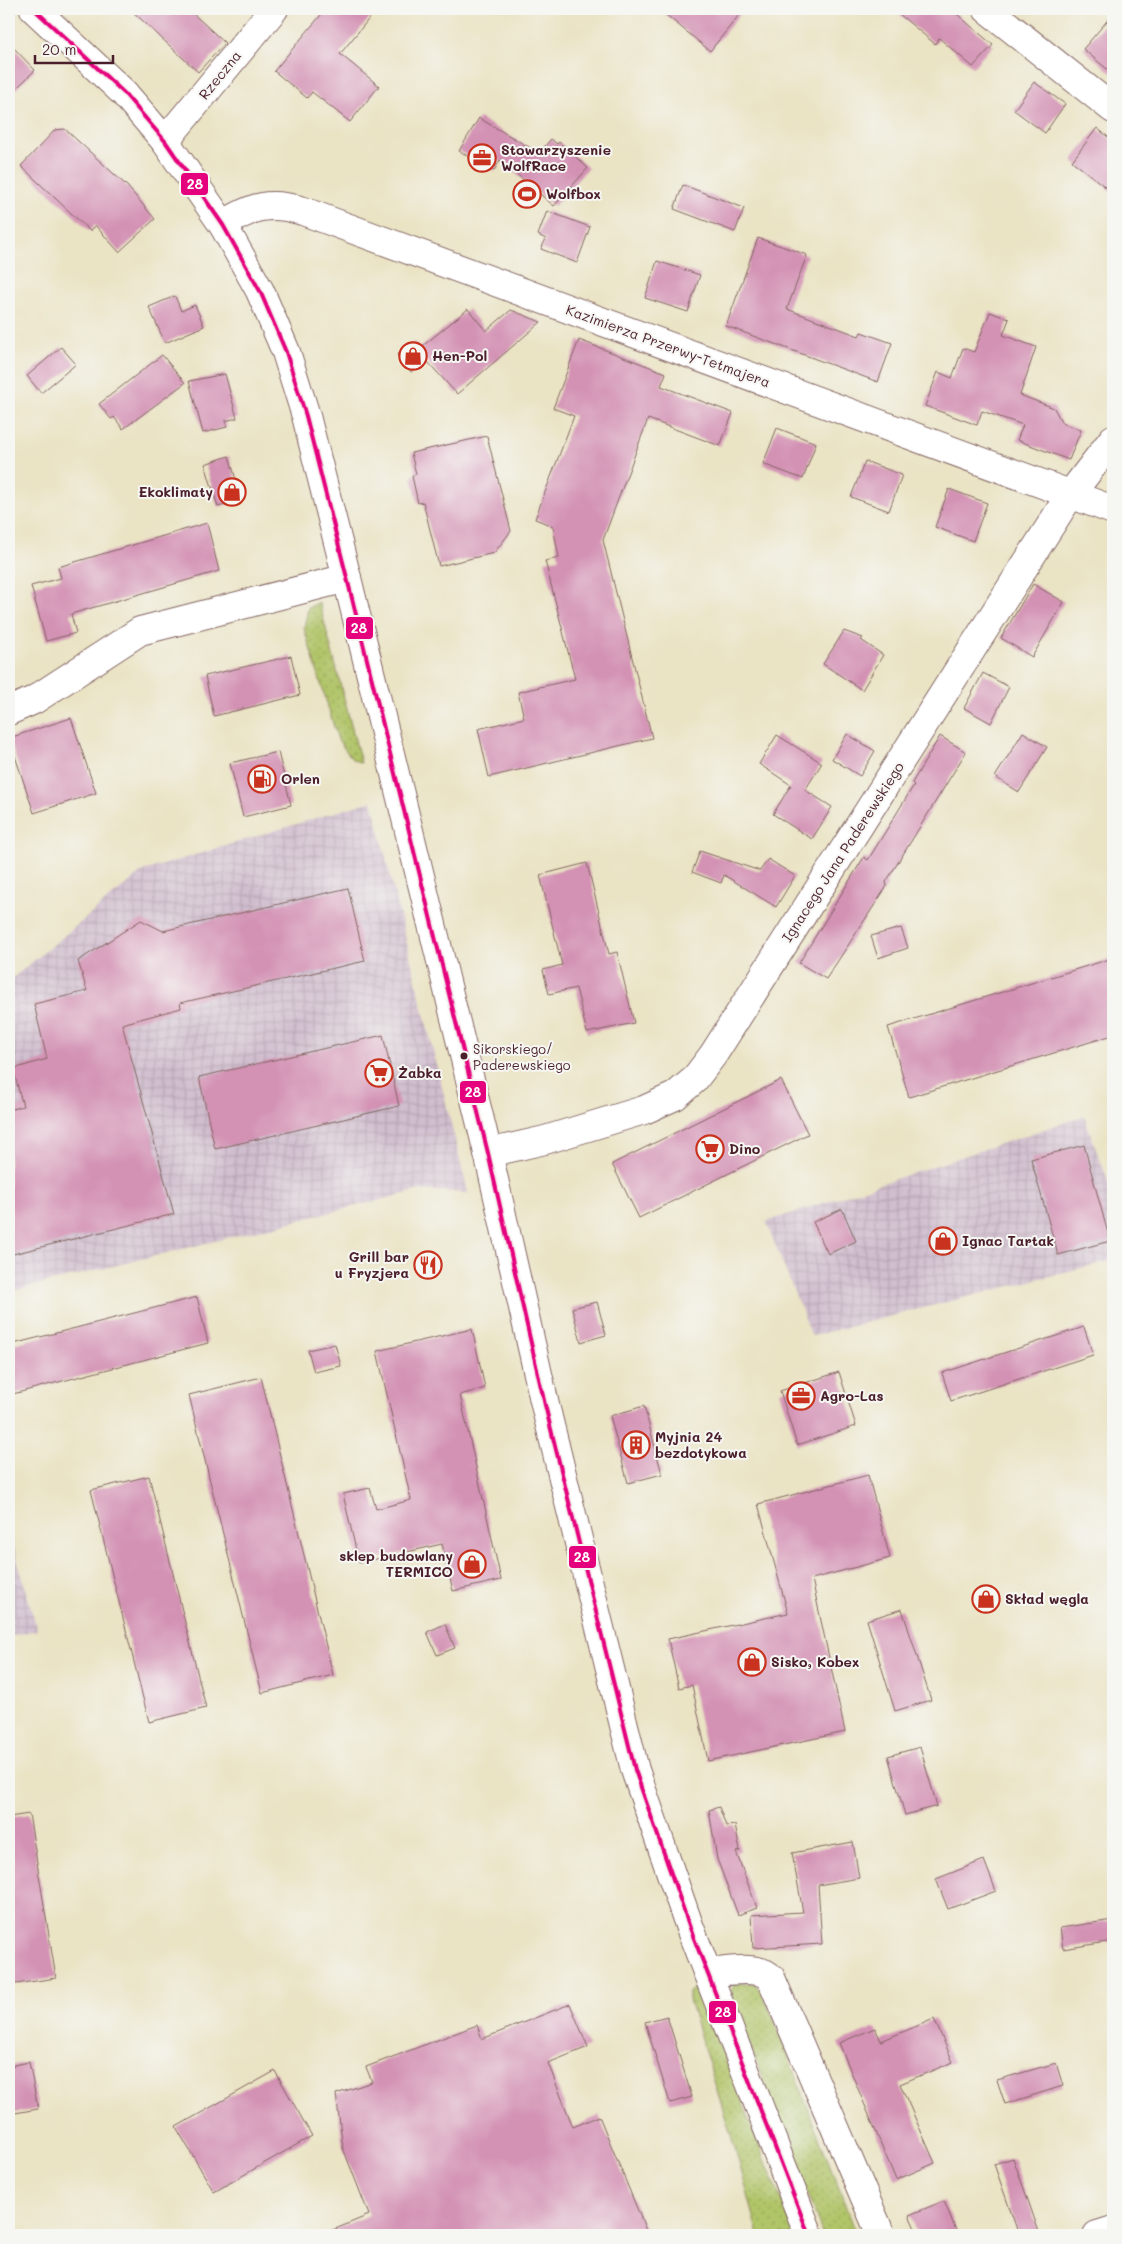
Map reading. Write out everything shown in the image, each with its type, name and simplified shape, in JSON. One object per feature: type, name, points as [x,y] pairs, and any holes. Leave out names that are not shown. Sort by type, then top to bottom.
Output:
[{"type":"street","points":[[34,9],[124,93],[165,141],[223,225],[260,291],[286,352],[306,416],[347,578],[488,1154],[545,1405],[635,1770],[708,1973],[808,2235]]},
{"type":"street","name":"Rzeczna","points":[[165,141],[274,9]]},
{"type":"street","points":[[987,9],[1113,109]]},
{"type":"street","name":"Kazimierza Przerwy-Tetmajera","points":[[223,225],[243,212],[267,205],[287,206],[303,211],[1113,510]]},
{"type":"street","name":"Ignacego Jana Paderewskiego","points":[[488,1154],[545,1140],[644,1110],[675,1096],[694,1080],[713,1055],[1070,495],[1113,439]]},
{"type":"street","points":[[9,711],[34,700],[140,631],[347,578]]},
{"type":"street","points":[[708,1973],[757,1970],[766,1972],[772,1978],[880,2235]]},
{"type":"street","points":[[1097,2235],[1113,2230]]},
{"type":"shaded area","points":[[372,801],[468,1193],[420,1190],[9,1292],[9,981],[143,871]]},
{"type":"shaded area","name":"Ignac Tartak","points":[[1084,1116],[1113,1195],[1113,1260],[812,1336],[766,1222]]},
{"type":"shaded area","points":[[9,1530],[37,1630],[9,1636]]},
{"type":"green space","points":[[319,602],[361,763],[352,759],[338,740],[304,628],[308,608]]},
{"type":"green space","points":[[736,1983],[753,1983],[760,1989],[773,2017],[858,2235],[823,2235],[732,1999],[731,1990]]},
{"type":"green space","points":[[700,1988],[717,2038],[795,2235],[759,2235],[736,2152],[689,2000],[689,1991]]},
{"type":"building","points":[[130,9],[188,9],[225,43],[198,72]]},
{"type":"building","points":[[326,9],[377,9],[340,54],[379,86],[350,122],[312,92],[307,98],[274,71]]},
{"type":"building","points":[[659,9],[744,9],[710,51]]},
{"type":"building","points":[[893,9],[951,9],[993,45],[973,67],[939,38],[935,44]]},
{"type":"building","points":[[1113,14],[1113,74],[1083,49]]},
{"type":"building","points":[[9,43],[35,70],[9,96]]},
{"type":"building","points":[[1034,82],[1065,104],[1045,133],[1014,110]]},
{"type":"building","points":[[479,118],[539,153],[551,139],[557,144],[559,142],[588,168],[554,206],[500,160],[494,171],[459,151]]},
{"type":"building","points":[[1097,128],[1113,141],[1113,193],[1072,161]]},
{"type":"building","points":[[65,129],[127,186],[155,219],[119,252],[95,225],[90,231],[21,166],[55,130]]},
{"type":"building","points":[[683,185],[744,208],[735,232],[674,209]]},
{"type":"building","points":[[547,211],[590,227],[577,263],[541,249],[546,239],[538,235]]},
{"type":"building","points":[[758,238],[807,255],[787,309],[859,336],[861,332],[892,343],[878,382],[726,326]]},
{"type":"building","points":[[657,261],[700,275],[688,312],[645,298]]},
{"type":"building","points":[[175,296],[181,311],[195,305],[204,326],[165,343],[149,307]]},
{"type":"building","points":[[468,309],[486,331],[511,310],[541,322],[457,394],[426,360],[411,372],[397,355],[414,342],[420,348]]},
{"type":"building","points":[[990,312],[1009,319],[1003,335],[1036,347],[1020,395],[1054,408],[1062,423],[1081,430],[1069,460],[1017,440],[1023,425],[982,411],[977,425],[925,406],[938,372],[952,378],[963,348],[974,352]]},
{"type":"building","points":[[579,340],[666,373],[661,386],[733,413],[720,446],[648,419],[603,540],[652,738],[489,777],[478,729],[524,718],[518,692],[575,679],[545,561],[559,558],[553,526],[535,519],[574,416],[553,408]]},
{"type":"building","points":[[61,347],[76,364],[41,393],[27,376]]},
{"type":"building","points":[[162,355],[185,383],[123,429],[114,417],[111,419],[99,404]]},
{"type":"building","points":[[225,374],[237,418],[225,421],[227,427],[203,433],[189,381]]},
{"type":"building","points":[[777,428],[816,443],[803,479],[763,464]]},
{"type":"building","points":[[487,436],[511,531],[494,553],[439,566],[423,502],[418,503],[412,476],[416,474],[411,453]]},
{"type":"building","points":[[229,456],[242,500],[218,507],[205,464]]},
{"type":"building","points":[[865,461],[902,475],[889,511],[851,497]]},
{"type":"building","points":[[949,489],[987,503],[973,541],[935,527]]},
{"type":"building","points":[[207,523],[219,571],[71,614],[76,633],[46,641],[31,586],[61,578],[58,567]]},
{"type":"building","points":[[1033,584],[1064,602],[1032,657],[1001,638]]},
{"type":"building","points":[[844,631],[863,638],[861,640],[883,655],[862,690],[823,664]]},
{"type":"building","points":[[291,656],[300,695],[214,716],[205,676]]},
{"type":"building","points":[[983,673],[1009,687],[991,723],[964,708]]},
{"type":"building","points":[[71,718],[96,793],[34,813],[9,738]]},
{"type":"building","points":[[1023,732],[1047,747],[1019,792],[995,777]]},
{"type":"building","points":[[847,734],[875,751],[860,776],[832,759]]},
{"type":"building","points":[[777,735],[822,763],[805,790],[832,807],[812,839],[773,814],[791,785],[759,764]]},
{"type":"building","points":[[940,736],[966,752],[886,882],[887,886],[826,979],[799,963],[864,857],[868,860],[914,785],[912,783]]},
{"type":"building","points":[[278,752],[291,805],[243,817],[230,763]]},
{"type":"building","points":[[700,851],[760,871],[768,859],[795,876],[776,907],[724,875],[721,883],[692,872]]},
{"type":"building","points":[[587,863],[609,954],[617,952],[634,1023],[587,1033],[576,988],[549,994],[543,970],[562,965],[540,875]]},
{"type":"building","points":[[348,888],[365,961],[180,1003],[181,1008],[122,1024],[174,1214],[9,1255],[9,1110],[23,1106],[13,1069],[47,1059],[34,1004],[87,991],[78,961],[141,920],[163,931]]},
{"type":"building","points":[[901,928],[908,948],[878,958],[871,936]]},
{"type":"building","points":[[1113,958],[1113,1035],[909,1097],[888,1027]]},
{"type":"building","points":[[383,1035],[399,1106],[215,1149],[199,1077]]},
{"type":"building","name":"Dino","points":[[781,1080],[808,1134],[639,1218],[612,1164]]},
{"type":"building","points":[[1084,1145],[1110,1241],[1058,1255],[1031,1159]]},
{"type":"building","points":[[842,1209],[856,1241],[828,1254],[813,1222]]},
{"type":"building","points":[[197,1297],[208,1343],[9,1395],[9,1345]]},
{"type":"building","points":[[597,1302],[606,1335],[581,1342],[572,1308]]},
{"type":"building","points":[[1084,1327],[1093,1355],[951,1401],[942,1373]]},
{"type":"building","points":[[472,1329],[485,1388],[460,1395],[501,1580],[453,1591],[442,1544],[359,1563],[343,1494],[370,1488],[376,1509],[411,1500],[377,1351]]},
{"type":"building","points":[[335,1344],[341,1366],[314,1372],[308,1350]]},
{"type":"building","points":[[839,1372],[856,1426],[797,1445],[780,1391]]},
{"type":"building","points":[[261,1377],[333,1675],[262,1693],[189,1395]]},
{"type":"building","name":"Myjnia 24 bezdotykowa","points":[[644,1406],[662,1474],[628,1483],[610,1416]]},
{"type":"building","name":"Sisko, Kobex","points":[[868,1475],[890,1558],[812,1579],[845,1732],[708,1761],[692,1685],[679,1688],[668,1639],[788,1613],[758,1504]]},
{"type":"building","points":[[149,1476],[206,1708],[149,1722],[91,1490]]},
{"type":"building","points":[[902,1609],[931,1700],[895,1711],[867,1620]]},
{"type":"building","points":[[445,1624],[455,1648],[437,1655],[427,1632]]},
{"type":"building","points":[[920,1747],[937,1806],[905,1815],[888,1756]]},
{"type":"building","points":[[719,1807],[726,1826],[735,1825],[740,1851],[736,1852],[757,1908],[738,1915],[717,1859],[709,1810]]},
{"type":"building","points":[[29,1814],[56,1978],[9,1985],[9,1817]]},
{"type":"building","points":[[853,1842],[859,1878],[818,1885],[822,1944],[753,1948],[751,1915],[803,1912],[792,1853]]},
{"type":"building","points":[[984,1860],[996,1891],[948,1909],[936,1879]]},
{"type":"building","points":[[1113,1920],[1113,1941],[1063,1949],[1060,1928]]},
{"type":"building","points":[[570,2004],[588,2047],[548,2063],[573,2127],[599,2116],[648,2235],[321,2235],[369,2215],[343,2148],[336,2094],[372,2082],[366,2067],[477,2025],[482,2039]]},
{"type":"building","points":[[667,2016],[692,2097],[670,2103],[645,2022]]},
{"type":"building","points":[[934,2019],[953,2062],[900,2084],[935,2163],[896,2180],[839,2043],[875,2028],[881,2041]]},
{"type":"building","points":[[29,2062],[38,2109],[9,2114],[9,2066]]},
{"type":"building","points":[[1056,2063],[1063,2086],[1005,2104],[997,2080]]},
{"type":"building","points":[[275,2071],[312,2136],[214,2192],[176,2127]]},
{"type":"building","points":[[1013,2158],[1040,2235],[1019,2235],[994,2164]]},
{"type":"building","points":[[944,2201],[958,2235],[918,2235],[909,2215]]},
{"type":"transit line","name":"28","points":[[34,9],[124,93],[165,141],[223,225],[260,291],[286,352],[306,416],[347,578],[488,1153],[545,1405],[635,1770],[690,1928],[809,2235]]},
{"type":"place","name":"Stowarzyszenie WolfRace","points":[[482,158]]},
{"type":"place","name":"Wolfbox","points":[[527,194]]},
{"type":"place","name":"Hen-Pol","points":[[413,356]]},
{"type":"place","name":"Ekoklimaty","points":[[232,492]]},
{"type":"place","name":"Orlen","points":[[262,779]]},
{"type":"place","name":"Sikorskiego/ Paderewskiego","points":[[464,1056]]},
{"type":"place","name":"Żabka","points":[[379,1073]]},
{"type":"place","name":"Dino","points":[[710,1149]]},
{"type":"place","name":"Ignac Tartak","points":[[943,1241]]},
{"type":"place","name":"Grill bar u Fryzjera","points":[[428,1265]]},
{"type":"place","name":"Agro-Las","points":[[801,1396]]},
{"type":"place","name":"Myjnia 24 bezdotykowa","points":[[636,1445]]},
{"type":"place","name":"sklep budowlany TERMICO","points":[[472,1564]]},
{"type":"place","name":"Skład węgla","points":[[986,1599]]},
{"type":"place","name":"Sisko, Kobex","points":[[752,1662]]}]
